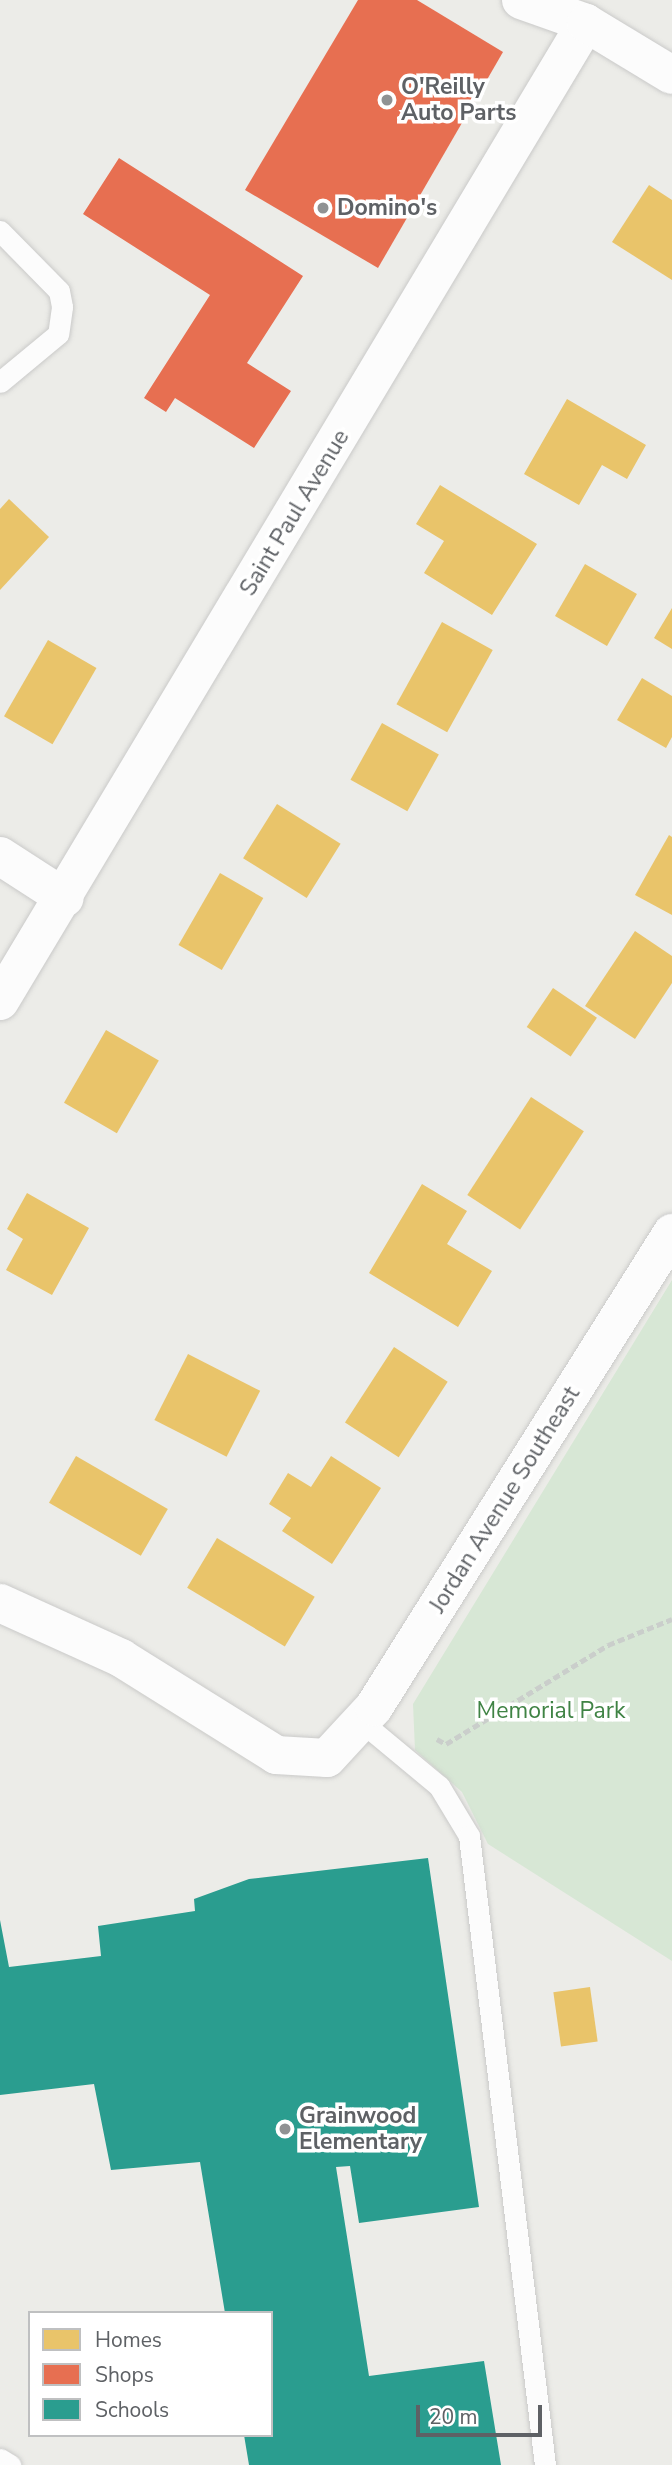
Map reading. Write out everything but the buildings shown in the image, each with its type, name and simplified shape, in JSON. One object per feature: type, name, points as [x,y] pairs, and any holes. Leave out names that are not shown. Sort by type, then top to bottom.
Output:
[{"type":"street","points":[[521,0],[579,12],[672,75]]},
{"type":"street","name":"Saint Paul Avenue","points":[[0,1001],[65,898],[579,12]]},
{"type":"street","points":[[0,856],[65,898]]},
{"type":"street","name":"Jordan Avenue Southeast","points":[[0,1603],[121,1658],[276,1755],[327,1758],[363,1723],[672,1233]]},
{"type":"lane","points":[[0,231],[59,291],[62,307],[58,334],[0,382]]},
{"type":"lane","points":[[363,1723],[439,1786],[469,1836],[545,2465]]},
{"type":"lane","points":[[0,2459],[10,2465]]},
{"type":"path","points":[[434,1738],[446,1744],[608,1645],[672,1619]]},
{"type":"green space","name":"Memorial Park","points":[[672,1280],[672,1961],[488,1844],[462,1792],[415,1750],[413,1704]]},
{"type":"place","name":"O'Reilly Auto Parts","points":[[387,100]]},
{"type":"place","name":"Domino's","points":[[323,208]]},
{"type":"place","name":"Grainwood Elementary","points":[[285,2129]]}]
